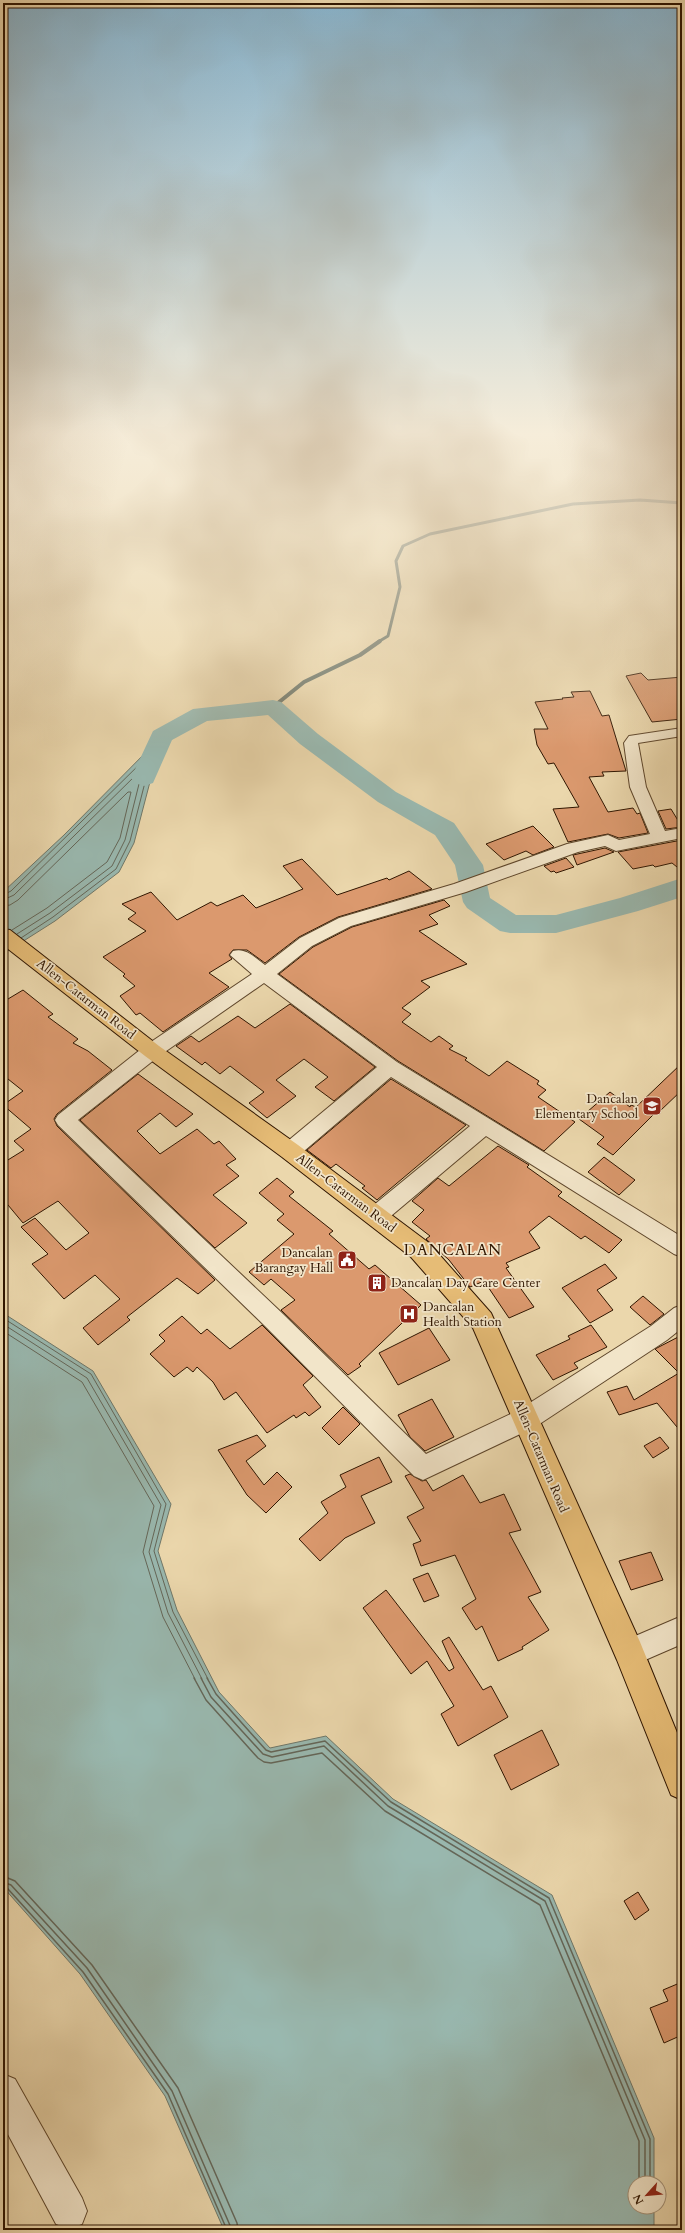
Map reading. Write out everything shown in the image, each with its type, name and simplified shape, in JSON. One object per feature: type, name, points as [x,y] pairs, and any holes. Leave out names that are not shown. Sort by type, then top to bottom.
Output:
[{"type":"main road","name":"Allen-Catarman Road","points":[[12,941],[152,1051],[377,1215],[420,1250],[482,1321],[526,1419],[548,1474],[629,1653],[682,1784]]},
{"type":"street","points":[[659,836],[638,787],[631,743],[634,739],[682,732]]},
{"type":"street","points":[[682,833],[659,836],[616,846],[608,840],[573,848],[460,888],[345,922],[306,942],[266,973],[152,1051],[65,1120],[275,1321],[423,1468],[526,1419],[659,1333],[682,1315]]},
{"type":"street","points":[[239,955],[266,973],[390,1068],[682,1248]]},
{"type":"street","points":[[290,1151],[390,1068]]},
{"type":"street","points":[[377,1215],[484,1126]]},
{"type":"street","points":[[629,1653],[682,1630]]},
{"type":"street","points":[[3,2091],[69,2211]]},
{"type":"water","points":[[162,736],[134,843],[119,872],[55,921],[3,954],[3,892],[64,835]]},
{"type":"water","points":[[3,1313],[93,1371],[171,1504],[158,1551],[177,1610],[219,1692],[270,1748],[326,1736],[393,1799],[552,1895],[654,2138],[654,2175],[627,2175],[627,2215],[654,2215],[654,2230],[224,2230],[165,2096],[80,1974],[3,1887]]},
{"type":"building","points":[[641,673],[648,680],[682,677],[682,719],[652,722],[626,676]]},
{"type":"building","points":[[590,691],[602,716],[609,715],[626,771],[602,772],[604,776],[589,777],[608,812],[633,808],[637,814],[640,813],[648,833],[619,838],[608,834],[568,842],[553,809],[579,807],[554,763],[548,764],[537,745],[534,729],[548,729],[535,702],[574,697],[571,692]]},
{"type":"building","points":[[671,809],[682,827],[666,829],[658,811]]},
{"type":"building","points":[[533,826],[554,847],[533,855],[526,851],[504,860],[486,844]]},
{"type":"building","points":[[682,840],[682,871],[672,863],[655,867],[653,865],[633,869],[618,852]]},
{"type":"building","points":[[605,848],[614,852],[577,865],[573,855]]},
{"type":"building","points":[[566,858],[574,867],[556,873],[554,871],[551,872],[544,866]]},
{"type":"building","points":[[302,859],[337,895],[387,878],[389,880],[409,871],[432,889],[338,917],[299,937],[265,963],[247,950],[233,950],[229,955],[232,959],[209,973],[229,987],[163,1032],[140,1013],[136,1015],[120,996],[135,986],[123,976],[125,974],[103,957],[146,931],[128,919],[136,913],[122,904],[151,892],[177,920],[211,902],[217,906],[243,895],[256,908],[303,889],[283,866]]},
{"type":"building","points":[[444,900],[450,906],[429,915],[438,924],[419,931],[467,964],[421,981],[430,987],[402,1008],[411,1014],[402,1022],[431,1042],[439,1036],[453,1046],[449,1049],[467,1058],[465,1060],[489,1076],[507,1061],[539,1081],[537,1084],[546,1090],[538,1097],[575,1122],[544,1151],[398,1061],[279,974],[313,947],[352,927]]},
{"type":"building","points":[[23,990],[53,1014],[48,1017],[78,1039],[73,1043],[88,1051],[112,1070],[57,1114],[54,1119],[57,1126],[215,1280],[198,1294],[177,1278],[127,1317],[130,1320],[98,1345],[83,1328],[120,1299],[95,1275],[64,1299],[32,1264],[48,1254],[21,1227],[35,1218],[66,1250],[89,1233],[58,1201],[23,1223],[3,1199],[3,1163],[24,1150],[14,1141],[31,1129],[3,1105],[23,1091],[3,1075],[3,1002]]},
{"type":"building","points":[[290,1004],[375,1067],[334,1101],[315,1087],[328,1077],[304,1059],[276,1080],[296,1096],[267,1118],[249,1103],[264,1092],[230,1066],[220,1074],[205,1062],[202,1065],[176,1046],[191,1036],[199,1042],[238,1016],[255,1028]]},
{"type":"building","points":[[682,1063],[682,1090],[660,1111],[658,1110],[613,1155],[597,1144],[604,1137],[579,1119],[610,1092],[630,1107],[631,1105],[636,1107]]},
{"type":"building","points":[[138,1074],[193,1114],[176,1127],[160,1113],[137,1131],[160,1154],[197,1129],[214,1144],[219,1141],[236,1159],[226,1165],[239,1176],[213,1195],[247,1223],[215,1248],[80,1120]]},
{"type":"building","points":[[391,1079],[466,1125],[377,1200],[362,1188],[365,1186],[336,1164],[331,1168],[307,1150]]},
{"type":"building","points":[[498,1146],[529,1165],[527,1167],[562,1192],[558,1196],[622,1240],[609,1253],[585,1236],[581,1239],[549,1216],[529,1232],[540,1248],[506,1263],[509,1267],[506,1268],[534,1307],[509,1318],[484,1281],[470,1287],[449,1260],[426,1239],[430,1236],[412,1222],[424,1210],[412,1201],[438,1178],[449,1186]]},
{"type":"building","points":[[604,1157],[635,1180],[619,1195],[588,1172]]},
{"type":"building","points":[[277,1178],[294,1192],[289,1196],[333,1231],[329,1234],[369,1269],[375,1265],[421,1305],[359,1364],[361,1366],[348,1375],[281,1310],[295,1300],[271,1279],[264,1285],[249,1272],[294,1234],[277,1220],[284,1214],[259,1193]]},
{"type":"building","points":[[605,1264],[617,1278],[597,1290],[613,1310],[590,1323],[562,1288]]},
{"type":"building","points":[[643,1296],[664,1314],[650,1325],[630,1307]]},
{"type":"building","points":[[182,1316],[201,1334],[207,1329],[230,1349],[262,1325],[313,1376],[303,1385],[321,1407],[309,1416],[305,1412],[296,1418],[294,1415],[267,1433],[236,1392],[224,1400],[213,1382],[197,1367],[193,1372],[187,1367],[174,1377],[150,1354],[165,1341],[159,1335]]},
{"type":"building","points":[[591,1325],[607,1347],[574,1363],[578,1368],[553,1380],[536,1355],[570,1339],[568,1336]]},
{"type":"building","points":[[429,1328],[450,1360],[398,1385],[379,1353]]},
{"type":"building","points":[[682,1335],[682,1433],[657,1403],[619,1415],[607,1392],[627,1386],[634,1400],[679,1373],[655,1349]]},
{"type":"building","points":[[432,1399],[454,1437],[425,1451],[410,1437],[398,1415]]},
{"type":"building","points":[[343,1407],[360,1424],[339,1445],[322,1428]]},
{"type":"building","points":[[257,1435],[266,1446],[246,1461],[264,1485],[277,1472],[292,1487],[266,1513],[247,1495],[218,1450]]},
{"type":"building","points":[[660,1437],[669,1448],[653,1458],[644,1446]]},
{"type":"building","points":[[379,1457],[392,1482],[361,1496],[375,1523],[345,1538],[320,1561],[299,1539],[328,1513],[321,1502],[346,1487],[340,1475]]},
{"type":"building","points":[[410,1474],[422,1481],[426,1480],[433,1491],[463,1475],[480,1503],[504,1494],[521,1530],[509,1533],[541,1592],[528,1597],[549,1630],[522,1647],[523,1649],[498,1661],[482,1626],[476,1630],[462,1608],[476,1599],[455,1555],[421,1566],[413,1544],[421,1541],[407,1517],[424,1508],[405,1476]]},
{"type":"building","points":[[651,1552],[663,1580],[631,1590],[619,1561]]},
{"type":"building","points":[[428,1573],[439,1596],[424,1602],[413,1579]]},
{"type":"building","points":[[386,1590],[449,1671],[454,1668],[442,1641],[449,1637],[483,1690],[491,1686],[508,1717],[458,1746],[441,1714],[454,1706],[427,1661],[411,1674],[363,1608]]},
{"type":"building","points":[[542,1730],[559,1765],[511,1790],[494,1755]]},
{"type":"building","points":[[638,1892],[649,1910],[635,1920],[624,1901]]},
{"type":"building","points":[[682,1982],[682,2035],[664,2043],[650,2008],[668,2001],[663,1990]]},
{"type":"waterway","points":[[378,642],[388,636],[400,587],[396,561],[403,546],[418,539]]},
{"type":"waterway","points":[[273,707],[304,682],[360,655],[380,641]]},
{"type":"waterway","points":[[144,778],[162,736],[201,714],[273,707],[309,739],[387,797],[445,829],[469,865],[477,902],[510,924],[556,924],[628,905],[682,887]]},
{"type":"place","name":"Dancalan Elementary School","points":[[652,1106]]},
{"type":"place","name":"Dancalan Barangay Hall","points":[[347,1260]]},
{"type":"place","name":"Dancalan Day Care Center","points":[[377,1283]]},
{"type":"place","name":"Dancalan Health Station","points":[[409,1314]]},
{"type":"district","name":"DANCALAN","points":[[453,1250]]}]
